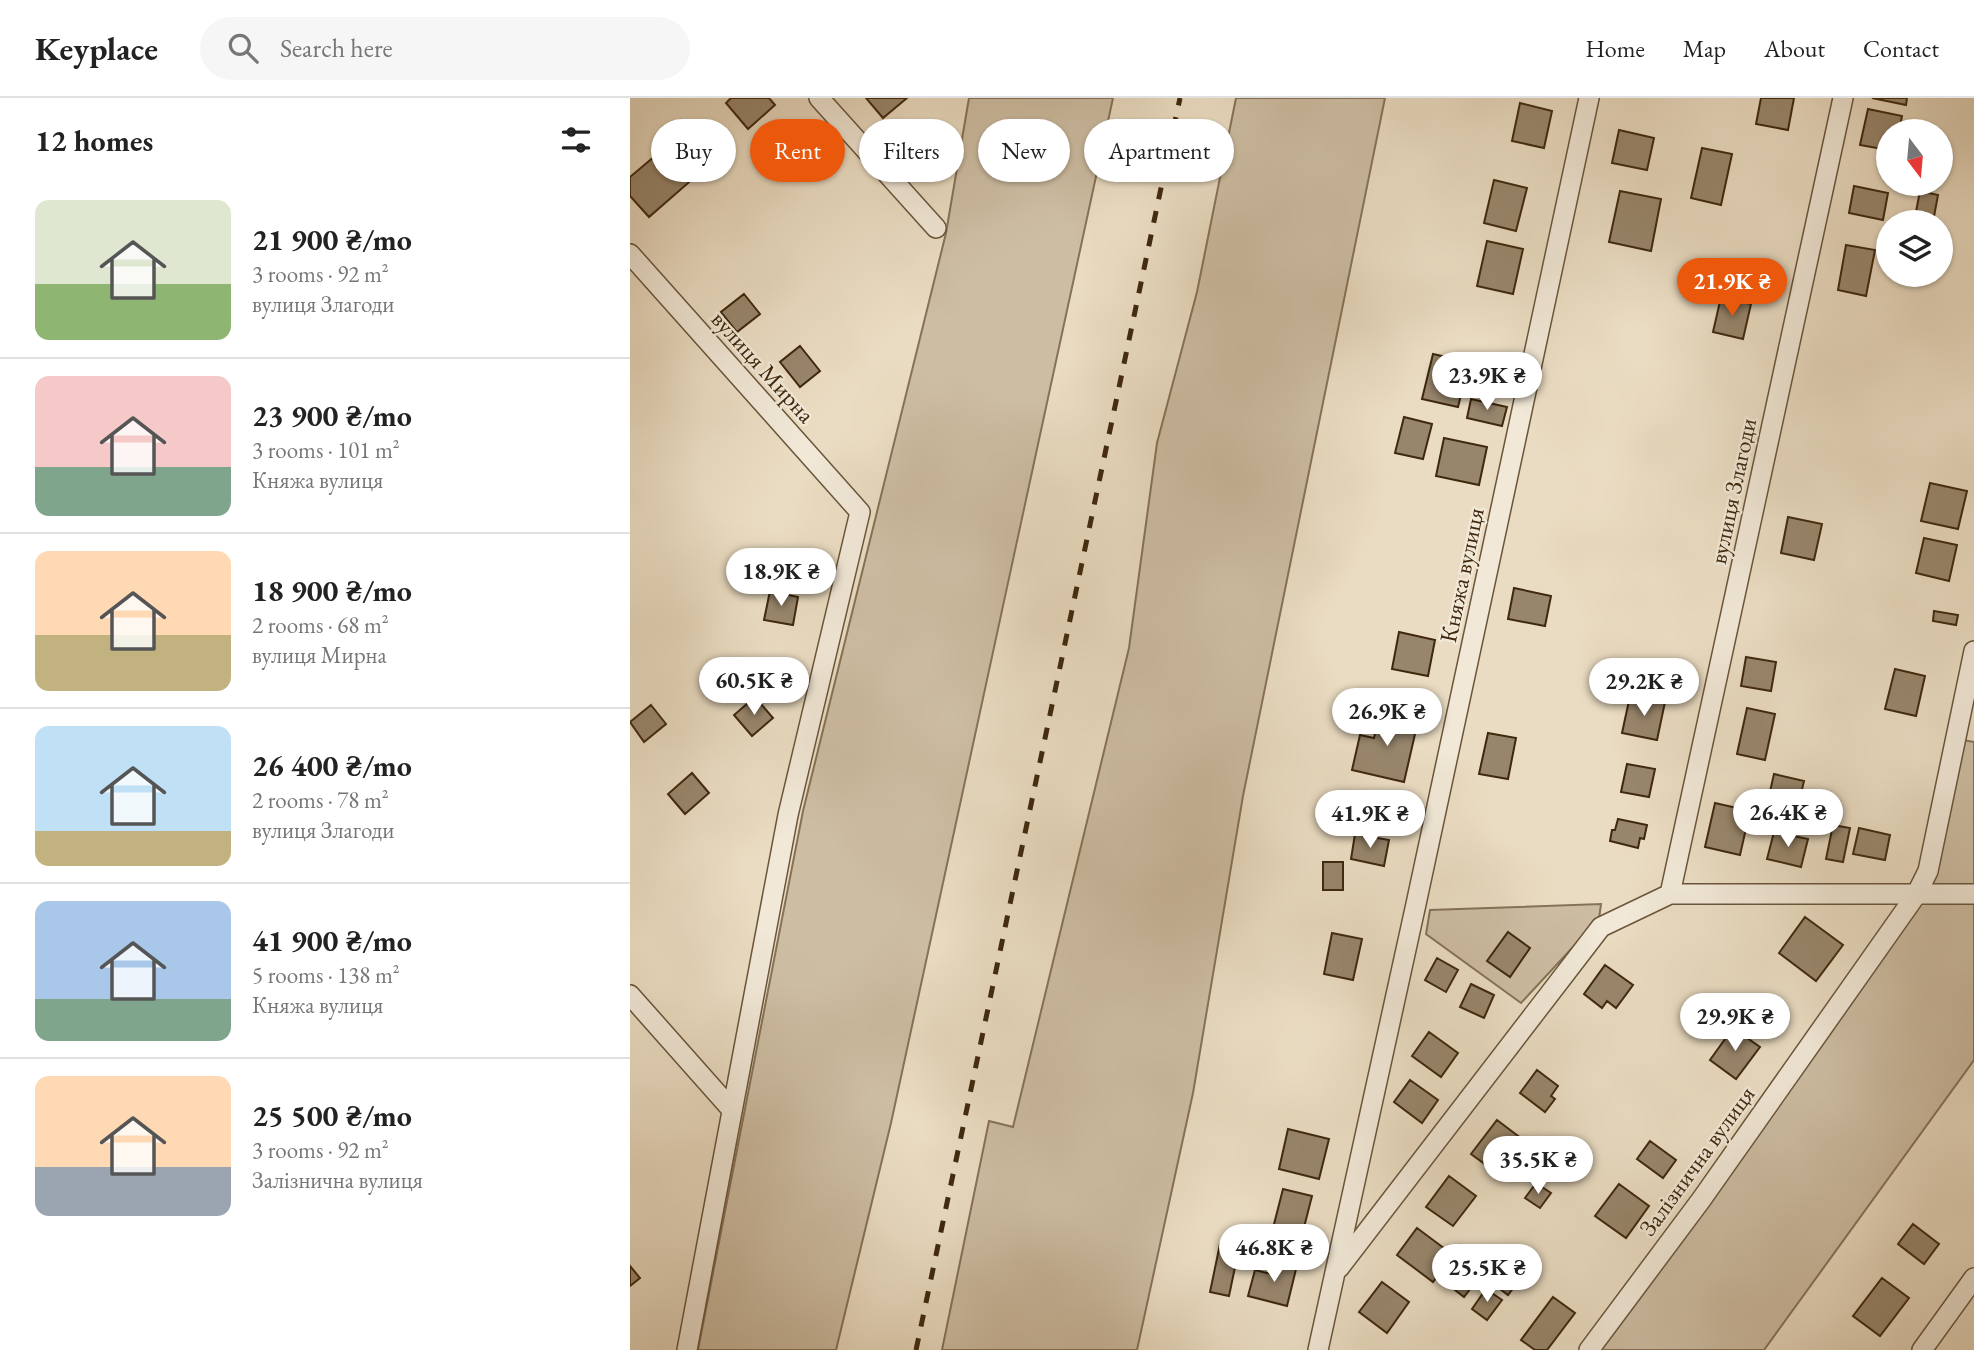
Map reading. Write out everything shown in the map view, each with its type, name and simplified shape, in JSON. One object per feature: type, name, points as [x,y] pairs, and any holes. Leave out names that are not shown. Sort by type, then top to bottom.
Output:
[{"type":"street","points":[[819,98],[936,228]]},
{"type":"street","name":"Княжа вулиця","points":[[1318,1350],[1589,98]]},
{"type":"street","name":"вулиця Злагоди","points":[[1670,894],[1843,98]]},
{"type":"street","name":"вулиця Мирна","points":[[630,254],[860,512],[788,815],[732,1110]]},
{"type":"street","name":"Залізнична вулиця","points":[[1589,1350],[1701,1200],[1916,895],[1928,871],[1974,651]]},
{"type":"street","points":[[1335,1274],[1601,927],[1670,894],[1974,894]]},
{"type":"street","points":[[630,995],[732,1110],[687,1350]]},
{"type":"street","points":[[1922,1350],[1974,1278]]},
{"type":"shaded area","points":[[969,98],[1113,98],[1108,119],[1084,119],[1084,182],[1095,182],[891,1123],[836,1350],[698,1350],[803,811],[946,233],[955,182],[964,182],[964,127]]},
{"type":"shaded area","points":[[1236,98],[1385,98],[1243,796],[1193,1093],[1137,1350],[942,1350],[989,1121],[1013,1127],[1129,648],[1157,443],[1197,292],[1219,182],[1234,182],[1234,119],[1232,119]]},
{"type":"shaded area","points":[[1963,740],[1974,742],[1974,884],[1930,885]]},
{"type":"shaded area","points":[[1920,903],[1974,903],[1974,1060],[1764,1350],[1600,1350]]},
{"type":"shaded area","points":[[1601,904],[1599,919],[1521,1003],[1426,934],[1430,910]]},
{"type":"building","points":[[731,98],[769,98],[775,105],[759,119],[750,119],[748,129],[726,103]]},
{"type":"building","points":[[866,98],[907,98],[883,118]]},
{"type":"building","points":[[1761,98],[1794,98],[1788,130],[1756,124]]},
{"type":"building","points":[[1872,98],[1907,98],[1906,105]]},
{"type":"building","points":[[1520,103],[1552,111],[1544,148],[1512,141]]},
{"type":"building","points":[[1868,109],[1902,116],[1901,119],[1876,119],[1876,148],[1860,145]]},
{"type":"building","points":[[1619,130],[1654,138],[1647,170],[1612,163]]},
{"type":"building","points":[[1702,148],[1732,154],[1721,205],[1691,198]]},
{"type":"building","points":[[651,159],[651,182],[689,182],[649,217],[630,196],[630,177]]},
{"type":"building","points":[[1494,180],[1527,188],[1516,231],[1484,223]]},
{"type":"building","points":[[1854,186],[1876,191],[1876,196],[1887,196],[1885,210],[1876,210],[1876,219],[1849,213]]},
{"type":"building","points":[[1620,191],[1661,199],[1651,251],[1609,242]]},
{"type":"building","points":[[1919,196],[1938,196],[1935,210],[1916,210]]},
{"type":"building","points":[[1487,241],[1523,249],[1513,294],[1477,286]]},
{"type":"building","points":[[1846,245],[1875,250],[1866,296],[1838,290]]},
{"type":"building","points":[[744,294],[760,314],[737,332],[721,312]]},
{"type":"building","points":[[1721,297],[1751,304],[1743,339],[1713,332]]},
{"type":"building","points":[[800,346],[820,371],[800,387],[780,362]]},
{"type":"building","points":[[1433,354],[1469,362],[1458,407],[1422,399]]},
{"type":"building","points":[[1471,399],[1507,407],[1502,426],[1467,418]]},
{"type":"building","points":[[1404,417],[1432,424],[1423,459],[1395,453]]},
{"type":"building","points":[[1444,438],[1487,447],[1479,485],[1436,476]]},
{"type":"building","points":[[1930,483],[1967,491],[1958,529],[1921,521]]},
{"type":"building","points":[[1788,517],[1822,524],[1814,560],[1781,553]]},
{"type":"building","points":[[1924,538],[1957,545],[1949,581],[1916,573]]},
{"type":"building","points":[[1514,588],[1551,596],[1545,626],[1508,619]]},
{"type":"building","points":[[770,591],[798,597],[793,625],[764,620]]},
{"type":"building","points":[[1934,611],[1958,615],[1956,625],[1933,621]]},
{"type":"building","points":[[1399,632],[1435,640],[1428,676],[1392,669]]},
{"type":"building","points":[[1746,657],[1776,662],[1771,691],[1741,686]]},
{"type":"building","points":[[1895,669],[1925,676],[1916,716],[1885,709]]},
{"type":"building","points":[[1630,696],[1665,702],[1657,740],[1622,733]]},
{"type":"building","points":[[755,697],[773,718],[752,736],[734,715]]},
{"type":"building","points":[[651,705],[666,724],[644,742],[630,722]]},
{"type":"building","points":[[1747,708],[1775,714],[1765,760],[1737,754]]},
{"type":"building","points":[[1380,712],[1418,721],[1404,782],[1352,770],[1360,735],[1374,738]]},
{"type":"building","points":[[1488,733],[1516,738],[1508,779],[1479,774]]},
{"type":"building","points":[[1627,764],[1655,769],[1649,797],[1621,792]]},
{"type":"building","points":[[692,773],[709,793],[685,814],[668,794]]},
{"type":"building","points":[[1774,774],[1804,781],[1799,802],[1769,796]]},
{"type":"building","points":[[1380,800],[1417,807],[1412,829],[1376,822]]},
{"type":"building","points":[[1715,803],[1750,811],[1740,855],[1705,847]]},
{"type":"building","points":[[1618,819],[1647,825],[1644,839],[1640,838],[1638,848],[1610,841]]},
{"type":"building","points":[[1833,825],[1850,828],[1843,862],[1826,859]]},
{"type":"building","points":[[1859,828],[1890,835],[1885,860],[1853,854]]},
{"type":"building","points":[[1774,832],[1808,839],[1801,867],[1767,859]]},
{"type":"building","points":[[1355,834],[1389,840],[1384,866],[1351,859]]},
{"type":"building","points":[[1323,862],[1343,862],[1343,890],[1323,890]]},
{"type":"building","points":[[1805,917],[1843,945],[1816,981],[1779,953]]},
{"type":"building","points":[[1508,932],[1530,948],[1510,977],[1487,961]]},
{"type":"building","points":[[1332,933],[1362,939],[1353,980],[1324,974]]},
{"type":"building","points":[[1437,958],[1458,970],[1446,992],[1425,980]]},
{"type":"building","points":[[1605,965],[1633,985],[1616,1008],[1607,1001],[1602,1008],[1584,994]]},
{"type":"building","points":[[1471,984],[1494,995],[1484,1018],[1460,1007]]},
{"type":"building","points":[[1733,1028],[1760,1047],[1736,1079],[1710,1060]]},
{"type":"building","points":[[1429,1032],[1458,1053],[1441,1077],[1412,1056]]},
{"type":"building","points":[[1537,1070],[1558,1086],[1551,1096],[1555,1099],[1545,1112],[1520,1093]]},
{"type":"building","points":[[1410,1080],[1438,1100],[1422,1123],[1394,1102]]},
{"type":"building","points":[[1497,1120],[1522,1139],[1497,1173],[1471,1154]]},
{"type":"building","points":[[1288,1129],[1329,1139],[1319,1179],[1279,1169]]},
{"type":"building","points":[[1650,1141],[1676,1160],[1663,1178],[1637,1159]]},
{"type":"building","points":[[1449,1176],[1476,1196],[1453,1226],[1426,1207]]},
{"type":"building","points":[[1536,1183],[1551,1193],[1540,1208],[1525,1198]]},
{"type":"building","points":[[1619,1184],[1649,1206],[1626,1238],[1595,1216]]},
{"type":"building","points":[[1283,1189],[1312,1196],[1301,1239],[1272,1232]]},
{"type":"building","points":[[1913,1224],[1939,1244],[1924,1264],[1898,1244]]},
{"type":"building","points":[[1417,1228],[1453,1255],[1433,1282],[1397,1255]]},
{"type":"building","points":[[1220,1244],[1239,1248],[1229,1296],[1210,1292]]},
{"type":"building","points":[[1460,1245],[1488,1265],[1464,1297],[1455,1290],[1471,1268],[1453,1255]]},
{"type":"building","points":[[1275,1260],[1297,1265],[1287,1306],[1248,1296],[1255,1270],[1271,1274]]},
{"type":"building","points":[[1506,1264],[1522,1276],[1508,1295],[1492,1283]]},
{"type":"building","points":[[630,1266],[640,1278],[630,1286]]},
{"type":"building","points":[[1882,1278],[1909,1298],[1880,1336],[1853,1316]]},
{"type":"building","points":[[1382,1282],[1409,1302],[1387,1333],[1359,1312]]},
{"type":"building","points":[[1486,1289],[1502,1300],[1487,1320],[1472,1309]]},
{"type":"building","points":[[1553,1297],[1575,1313],[1547,1350],[1535,1350],[1521,1340]]},
{"type":"railway","points":[[916,1350],[1180,98]]}]
